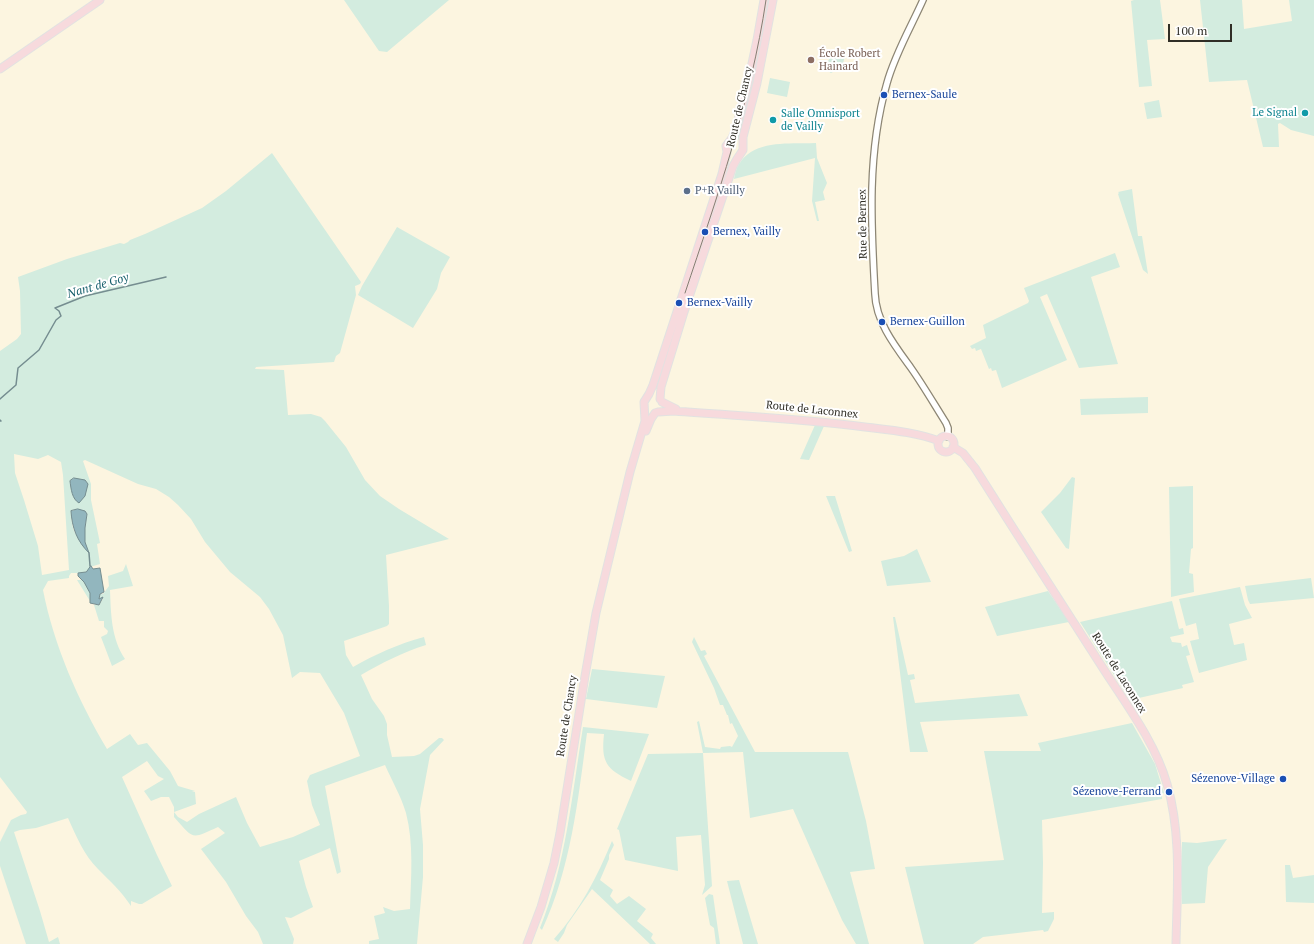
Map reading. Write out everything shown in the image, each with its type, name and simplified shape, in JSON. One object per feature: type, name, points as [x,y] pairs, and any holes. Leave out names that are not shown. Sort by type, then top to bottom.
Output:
[{"type":"main road","points":[[0,69],[100,0]]},
{"type":"main road","name":"Route de Chancy","points":[[648,397],[722,174],[727,152],[726,146],[730,141],[737,122],[748,82],[764,0]]},
{"type":"main road","name":"Route de Chancy","points":[[661,401],[661,387],[672,351],[733,166],[743,150],[742,145],[744,132],[763,56],[773,0]]},
{"type":"main road","points":[[730,141],[738,141],[742,145]]},
{"type":"main road","points":[[727,152],[731,156],[738,156]]},
{"type":"main road","points":[[654,396],[661,401],[662,406],[657,412],[650,413],[645,410],[644,402],[648,397],[654,396]]},
{"type":"main road","name":"Route de Laconnex","points":[[661,401],[682,411]]},
{"type":"main road","name":"Route de Chancy","points":[[527,944],[544,898],[556,850],[596,613],[627,490],[630,472],[644,426],[645,410]]},
{"type":"main road","name":"Route de Laconnex","points":[[657,412],[682,411],[841,423],[918,434],[939,441],[940,448],[943,451],[947,451],[953,447]]},
{"type":"main road","name":"Route de Chancy","points":[[627,490],[634,473],[647,428],[657,412]]},
{"type":"main road","points":[[939,441],[942,437],[948,437]]},
{"type":"main road","name":"Route de Laconnex","points":[[948,437],[953,440],[953,447]]},
{"type":"main road","name":"Route de Laconnex","points":[[953,447],[964,453],[975,468],[1134,717],[1158,761],[1165,777],[1170,795],[1175,836],[1177,878],[1176,944]]},
{"type":"street","name":"Rue de Bernex","points":[[923,0],[898,53],[886,88],[875,140],[872,208],[875,294],[878,314],[892,341],[947,426],[948,437]]},
{"type":"green space","points":[[344,0],[449,0],[387,52],[379,51]]},
{"type":"green space","points":[[765,0],[771,0],[768,21],[740,140],[734,138]]},
{"type":"green space","points":[[1160,0],[1165,39],[1147,40],[1152,86],[1139,87],[1131,1]]},
{"type":"green space","points":[[1200,0],[1242,0],[1244,29],[1292,21],[1289,0],[1314,0],[1314,136],[1291,130],[1280,123],[1278,124],[1279,147],[1263,147],[1247,80],[1209,82]]},
{"type":"green space","points":[[845,56],[842,67],[831,73],[823,68],[830,58]]},
{"type":"green space","points":[[770,78],[790,82],[787,97],[767,93]]},
{"type":"green space","points":[[1159,100],[1162,117],[1147,119],[1144,103]]},
{"type":"green space","points":[[816,143],[817,158],[827,183],[823,192],[825,200],[815,202],[819,221],[817,221],[812,201],[815,158],[734,179],[736,169],[739,164],[754,150],[774,144]]},
{"type":"green space","points":[[272,153],[361,282],[355,286],[356,295],[340,353],[336,356],[334,362],[256,367],[255,369],[284,370],[288,415],[311,414],[321,417],[346,447],[365,480],[380,496],[449,539],[386,555],[389,624],[344,641],[346,655],[353,667],[387,650],[414,640],[424,637],[426,645],[393,658],[361,675],[372,699],[384,716],[387,724],[387,735],[392,757],[414,756],[420,754],[439,738],[444,740],[430,755],[420,809],[423,845],[423,877],[417,944],[369,944],[369,941],[379,939],[374,916],[385,913],[383,907],[394,911],[410,909],[411,861],[409,825],[402,801],[385,765],[325,786],[341,872],[337,874],[330,848],[299,861],[313,907],[291,918],[285,917],[294,939],[293,944],[263,944],[258,932],[246,916],[226,882],[201,849],[225,833],[218,827],[202,834],[193,835],[185,830],[174,817],[174,812],[174,807],[169,797],[161,797],[151,801],[144,791],[164,779],[158,776],[147,761],[122,777],[172,886],[142,904],[131,901],[131,906],[120,891],[93,864],[81,845],[68,818],[36,828],[14,832],[49,942],[58,937],[60,944],[26,944],[0,866],[0,842],[11,820],[26,814],[27,812],[0,777],[0,351],[17,339],[21,334],[20,291],[18,277],[67,259],[120,243],[124,244],[202,208],[226,191]],"holes":[[[14,454],[38,459],[48,455],[61,462],[69,570],[42,575],[38,546],[15,473]],[[85,460],[138,484],[156,489],[178,505],[191,519],[205,542],[230,572],[260,597],[269,609],[283,635],[292,678],[300,672],[320,673],[344,713],[360,756],[310,775],[307,781],[312,805],[320,825],[293,837],[260,847],[247,823],[236,797],[199,814],[187,822],[178,817],[174,812],[196,804],[195,792],[192,792],[195,791],[178,786],[170,771],[147,743],[138,745],[130,734],[107,749],[86,711],[60,652],[43,590],[48,581],[69,578],[71,573],[78,573],[81,580],[77,580],[90,601],[90,567],[100,564],[97,544],[100,543],[91,500],[91,484],[83,461]],[[74,510],[87,514],[85,542],[75,533],[71,511]]]},
{"type":"green space","points":[[1132,189],[1138,236],[1142,236],[1148,274],[1143,270],[1118,194],[1118,192]]},
{"type":"green space","points":[[397,227],[450,257],[441,273],[437,289],[413,328],[358,295]]},
{"type":"green space","points":[[1115,253],[1120,267],[1091,277],[1118,364],[1079,368],[1047,294],[1040,297],[1067,360],[1002,388],[996,370],[992,371],[991,368],[989,369],[981,349],[976,351],[975,348],[972,349],[970,346],[986,338],[983,325],[1028,303],[1029,301],[1024,288]]},
{"type":"green space","points":[[1148,397],[1148,413],[1081,415],[1080,399]]},
{"type":"green space","points":[[815,425],[824,426],[809,460],[800,459]]},
{"type":"green space","points":[[1072,477],[1075,478],[1069,549],[1066,548],[1041,512],[1060,493]]},
{"type":"green space","points":[[1193,486],[1193,548],[1191,549],[1189,573],[1193,574],[1194,592],[1171,597],[1169,487]]},
{"type":"green space","points":[[826,496],[835,496],[852,551],[849,552]]},
{"type":"green space","points":[[917,549],[931,582],[887,586],[881,561],[904,556]]},
{"type":"green space","points":[[126,564],[133,586],[110,590],[111,617],[114,634],[120,651],[125,659],[112,666],[101,637],[107,634],[108,631],[104,627],[104,621],[99,621],[94,605],[99,605],[103,599],[99,598],[100,594],[103,594],[109,586],[108,576],[123,571]]},
{"type":"green space","points":[[1311,578],[1314,598],[1250,604],[1248,600],[1245,586]]},
{"type":"green space","points":[[1240,587],[1245,605],[1252,618],[1229,624],[1234,645],[1244,643],[1247,660],[1199,673],[1190,641],[1199,639],[1196,623],[1186,626],[1179,599]]},
{"type":"green space","points":[[1048,591],[1069,622],[997,636],[985,607]]},
{"type":"green space","points":[[1172,601],[1179,629],[1183,628],[1184,634],[1170,637],[1172,642],[1181,643],[1182,647],[1187,645],[1190,655],[1186,656],[1194,682],[1182,685],[1183,688],[1130,700],[1080,622]]},
{"type":"green space","points":[[893,617],[895,617],[908,675],[914,674],[915,679],[910,680],[915,703],[1019,694],[1028,716],[920,722],[928,752],[910,752]]},
{"type":"green space","points":[[694,637],[701,651],[705,650],[707,654],[704,656],[755,752],[848,752],[866,821],[875,869],[850,872],[869,944],[856,944],[842,920],[793,809],[750,818],[743,752],[703,753],[697,722],[699,721],[705,747],[720,749],[721,747],[732,747],[738,736],[732,723],[730,724],[728,715],[723,705],[720,705],[714,688],[692,642]]},
{"type":"green space","points":[[592,669],[665,676],[657,708],[586,699]]},
{"type":"green space","points":[[1132,723],[1155,764],[1164,793],[1162,794],[1162,799],[1042,820],[1042,913],[1054,912],[1054,919],[1048,931],[1044,932],[1043,930],[983,937],[973,944],[924,944],[905,867],[1004,860],[984,751],[1041,751],[1038,743]]},
{"type":"green space","points":[[583,727],[649,734],[631,781],[616,773],[607,764],[603,751],[604,734],[587,733],[567,858],[552,906],[542,930],[540,928],[549,904],[562,854]]},
{"type":"green space","points":[[703,753],[712,886],[702,895],[705,885],[701,835],[676,837],[678,871],[625,860],[619,830],[617,829],[648,754]]},
{"type":"green space","points":[[1227,839],[1208,867],[1205,903],[1182,904],[1182,842],[1197,843]]},
{"type":"green space","points":[[612,841],[614,845],[600,880],[613,890],[610,896],[617,904],[629,896],[646,909],[637,921],[653,934],[651,938],[656,944],[650,944],[592,889],[567,925],[558,942],[554,939],[580,905]]},
{"type":"green space","points":[[1285,865],[1290,865],[1293,878],[1314,875],[1314,903],[1286,902]]},
{"type":"green space","points":[[739,880],[758,944],[743,944],[727,881]]},
{"type":"green space","points":[[709,894],[713,895],[720,944],[716,944],[714,928],[710,925],[705,898]]},
{"type":"water","points":[[74,478],[85,480],[88,484],[85,496],[79,503],[73,496],[71,490],[70,481]]},
{"type":"water","points":[[78,509],[85,511],[87,514],[85,542],[89,553],[78,539],[73,523],[71,511]]},
{"type":"water","points":[[91,566],[93,569],[100,568],[104,592],[100,594],[99,599],[103,597],[99,605],[90,603],[90,593],[84,582],[78,576],[78,573],[86,572]]},
{"type":"waterway","name":"Nant de Goy","points":[[0,399],[16,385],[18,368],[39,350],[56,320],[61,316],[59,311],[55,308],[85,296],[166,277]]},
{"type":"waterway","points":[[89,553],[90,566]]},
{"type":"tram line","points":[[685,293],[721,185],[742,112],[760,38],[766,0]]},
{"type":"place","name":"École Robert Hainard","points":[[811,60]]},
{"type":"place","name":"Bernex-Saule","points":[[884,95]]},
{"type":"place","name":"Le Signal","points":[[1305,113]]},
{"type":"place","name":"Salle Omnisport de Vailly","points":[[773,120]]},
{"type":"place","name":"P+R Vailly","points":[[687,191]]},
{"type":"place","name":"Bernex, Vailly","points":[[705,232]]},
{"type":"place","name":"Bernex-Vailly","points":[[679,303]]},
{"type":"place","name":"Bernex-Guillon","points":[[882,322]]},
{"type":"place","name":"Sézenove-Village","points":[[1283,779]]},
{"type":"place","name":"Sézenove-Ferrand","points":[[1169,792]]}]
